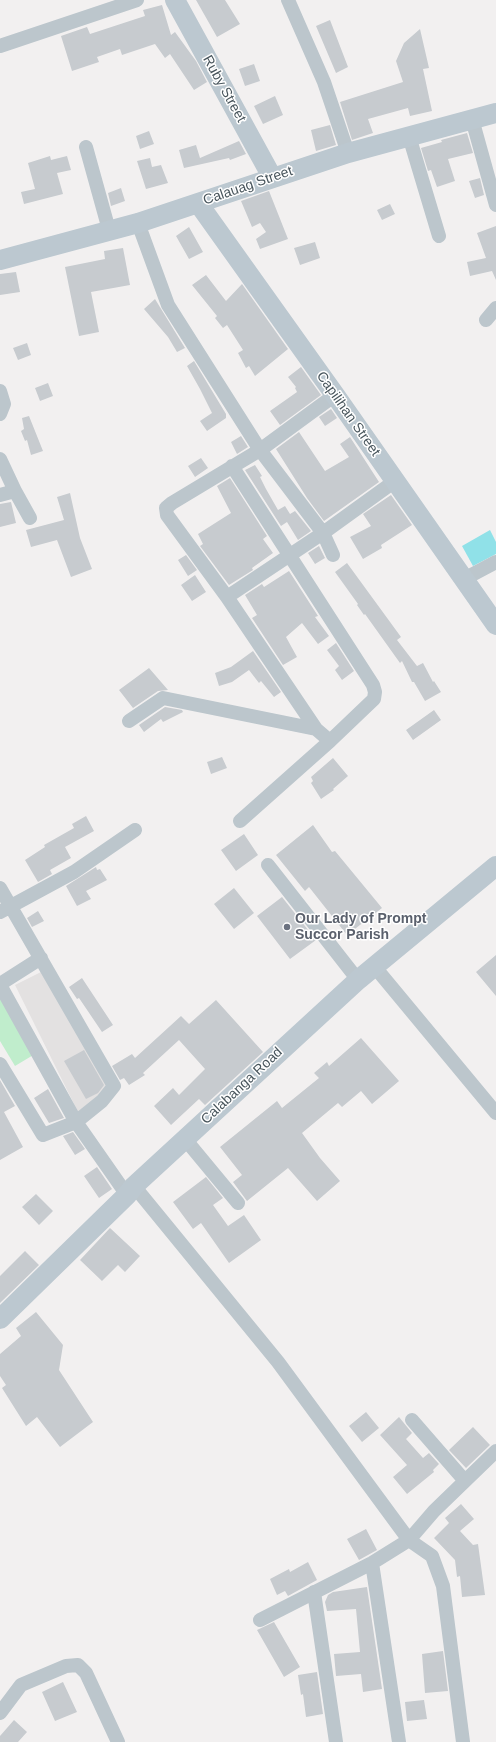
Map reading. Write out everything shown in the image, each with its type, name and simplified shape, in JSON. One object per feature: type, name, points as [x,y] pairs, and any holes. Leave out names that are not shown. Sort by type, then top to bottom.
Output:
[{"type":"street","points":[[0,46],[137,0]]},
{"type":"street","name":"Ruby Street","points":[[175,0],[272,178]]},
{"type":"street","points":[[288,0],[324,82],[348,153]]},
{"type":"street","name":"Calauag Street","points":[[0,260],[138,223],[348,153],[496,113]]},
{"type":"street","points":[[472,119],[496,205]]},
{"type":"street","points":[[408,136],[439,236]]},
{"type":"street","points":[[86,147],[109,230]]},
{"type":"street","name":"Capilihan Street","points":[[198,203],[496,625]]},
{"type":"street","points":[[138,223],[168,305],[260,450],[323,533],[333,555]]},
{"type":"street","points":[[486,320],[496,308]]},
{"type":"street","points":[[0,391],[4,404],[0,414]]},
{"type":"street","points":[[330,741],[316,729],[227,597],[167,515],[166,508],[260,450],[335,395]]},
{"type":"street","points":[[0,459],[30,518]]},
{"type":"street","points":[[232,466],[373,685],[375,692],[374,699],[330,741],[240,821]]},
{"type":"street","points":[[227,597],[323,533],[395,481]]},
{"type":"street","points":[[0,495],[15,491]]},
{"type":"street","points":[[464,579],[496,562]]},
{"type":"street","points":[[129,720],[163,698],[316,729]]},
{"type":"street","points":[[5,909],[74,872],[135,830]]},
{"type":"street","points":[[268,865],[358,980]]},
{"type":"street","name":"Calabanga Road","points":[[0,1319],[131,1190],[358,980],[496,866]]},
{"type":"street","points":[[0,888],[5,909],[41,958],[114,1086],[102,1101],[76,1122],[44,1135],[0,1064]]},
{"type":"street","points":[[41,958],[0,985],[76,1122],[131,1190],[278,1362],[409,1540],[432,1556],[443,1586],[463,1742]]},
{"type":"street","points":[[374,966],[496,1114]]},
{"type":"street","points":[[185,1139],[238,1203]]},
{"type":"street","points":[[412,1420],[465,1481]]},
{"type":"street","points":[[260,1620],[372,1563],[409,1540],[434,1511],[496,1451]]},
{"type":"street","points":[[372,1563],[399,1742]]},
{"type":"street","points":[[314,1592],[336,1742]]},
{"type":"street","points":[[0,1713],[21,1685],[66,1666],[78,1665],[86,1673],[118,1742]]},
{"type":"shaded area","points":[[45,970],[112,1085],[78,1112],[15,985]]},
{"type":"green space","points":[[0,982],[40,1051],[15,1066],[0,1041]]},
{"type":"water","points":[[490,530],[496,542],[496,554],[473,566],[462,546]]},
{"type":"building","points":[[196,0],[225,0],[240,24],[217,37]]},
{"type":"building","points":[[162,5],[171,35],[175,32],[196,61],[207,82],[194,90],[170,54],[165,58],[155,44],[122,55],[120,49],[97,57],[99,62],[72,71],[61,36],[87,27],[90,34],[145,16],[143,10]]},
{"type":"building","points":[[330,20],[348,67],[336,73],[316,26]]},
{"type":"building","points":[[420,29],[429,68],[423,69],[432,111],[410,116],[408,108],[368,119],[373,133],[352,140],[340,102],[403,82],[396,61],[404,43]]},
{"type":"building","points":[[254,64],[260,81],[245,86],[239,69]]},
{"type":"building","points":[[275,96],[283,115],[263,124],[254,106]]},
{"type":"building","points":[[330,125],[336,145],[316,151],[311,130]]},
{"type":"building","points":[[149,131],[154,144],[140,149],[136,136]]},
{"type":"building","points":[[467,133],[473,153],[448,159],[455,181],[437,187],[431,170],[428,171],[421,148],[442,142],[441,140]]},
{"type":"building","points":[[239,141],[246,154],[230,160],[229,158],[184,168],[179,150],[196,145],[200,158]]},
{"type":"building","points":[[50,156],[51,160],[67,156],[71,170],[57,173],[63,194],[24,204],[21,192],[35,189],[28,163]]},
{"type":"building","points":[[150,158],[152,167],[161,165],[168,183],[146,189],[137,161]]},
{"type":"building","points":[[480,178],[484,195],[475,198],[469,181]]},
{"type":"building","points":[[121,188],[125,201],[111,206],[108,193]]},
{"type":"building","points":[[269,191],[288,239],[260,249],[256,239],[266,232],[260,223],[252,227],[241,201]]},
{"type":"building","points":[[390,204],[395,214],[382,220],[377,210]]},
{"type":"building","points":[[496,226],[496,280],[492,271],[470,276],[467,262],[486,258],[477,233]]},
{"type":"building","points":[[189,227],[203,252],[189,259],[176,236]]},
{"type":"building","points":[[315,242],[320,258],[300,265],[294,248]]},
{"type":"building","points":[[123,248],[130,285],[91,292],[99,332],[79,336],[65,267],[105,259],[104,251]]},
{"type":"building","points":[[16,272],[20,292],[0,295],[0,274]]},
{"type":"building","points":[[206,275],[226,301],[242,284],[288,349],[255,376],[249,366],[246,368],[238,353],[243,350],[227,325],[223,328],[215,318],[217,316],[192,285]]},
{"type":"building","points":[[155,299],[185,348],[177,352],[168,337],[144,309]]},
{"type":"building","points":[[27,343],[31,355],[18,360],[13,348]]},
{"type":"building","points":[[194,361],[226,414],[226,418],[207,431],[200,421],[212,413],[187,366]]},
{"type":"building","points":[[301,367],[321,395],[280,425],[270,411],[297,392],[296,387],[288,377]]},
{"type":"building","points":[[48,383],[53,396],[40,401],[35,388]]},
{"type":"building","points":[[331,409],[337,418],[325,426],[319,417]]},
{"type":"building","points":[[29,416],[43,451],[31,455],[27,440],[25,441],[21,431],[24,429],[22,418]]},
{"type":"building","points":[[299,432],[325,471],[349,457],[340,444],[350,437],[379,482],[324,521],[307,498],[276,449]]},
{"type":"building","points":[[241,436],[248,447],[237,454],[231,442]]},
{"type":"building","points":[[201,458],[208,468],[195,477],[188,466]]},
{"type":"building","points":[[255,465],[262,476],[260,477],[278,510],[285,506],[290,514],[295,511],[311,531],[298,540],[287,522],[281,526],[245,470]]},
{"type":"building","points":[[230,478],[267,536],[263,539],[273,553],[252,568],[253,570],[229,585],[200,546],[203,544],[198,534],[231,513],[217,486]]},
{"type":"building","points":[[70,493],[80,538],[92,569],[71,577],[57,540],[31,547],[26,530],[64,520],[57,497]]},
{"type":"building","points":[[391,495],[412,525],[381,545],[382,548],[363,559],[350,537],[371,526],[363,514]]},
{"type":"building","points":[[11,502],[16,523],[0,527],[0,504]]},
{"type":"building","points":[[319,546],[325,558],[315,564],[308,553]]},
{"type":"building","points":[[186,555],[197,570],[188,576],[178,560]]},
{"type":"building","points":[[347,563],[401,637],[397,640],[417,666],[423,663],[433,682],[434,681],[441,692],[425,701],[414,682],[412,682],[402,661],[400,663],[365,614],[364,615],[335,572]]},
{"type":"building","points":[[289,571],[318,616],[315,617],[329,636],[318,644],[302,623],[286,637],[297,657],[283,665],[252,618],[257,615],[245,595],[262,584],[264,587]]},
{"type":"building","points":[[195,575],[206,592],[192,601],[181,585]]},
{"type":"building","points":[[336,643],[354,671],[342,680],[335,670],[339,666],[327,650]]},
{"type":"building","points":[[253,651],[281,692],[274,697],[261,681],[259,683],[249,670],[232,682],[219,686],[215,673],[231,667]]},
{"type":"building","points":[[149,668],[168,690],[158,691],[133,708],[119,690]]},
{"type":"building","points":[[165,707],[182,710],[183,712],[163,722],[161,719],[144,732],[139,725]]},
{"type":"building","points":[[434,710],[441,720],[413,740],[406,730]]},
{"type":"building","points":[[222,757],[227,768],[211,774],[207,762]]},
{"type":"building","points":[[333,758],[348,776],[333,789],[334,790],[321,799],[311,783],[313,781],[311,777]]},
{"type":"building","points":[[86,816],[94,831],[65,847],[71,858],[50,870],[52,874],[38,882],[25,860],[45,847],[44,845],[74,828],[72,824]]},
{"type":"building","points":[[313,825],[332,852],[335,851],[382,908],[347,935],[309,887],[305,891],[276,855]]},
{"type":"building","points":[[244,834],[258,855],[236,871],[221,850]]},
{"type":"building","points":[[96,867],[97,870],[100,869],[107,880],[86,891],[91,899],[77,906],[66,886]]},
{"type":"building","points":[[234,888],[254,913],[234,929],[214,904]]},
{"type":"building","name":"Our Lady of Prompt Succor Parish","points":[[282,897],[316,940],[290,959],[257,916]]},
{"type":"building","points":[[38,911],[44,921],[32,927],[27,918]]},
{"type":"building","points":[[496,955],[496,996],[476,972]]},
{"type":"building","points":[[82,978],[113,1025],[102,1032],[79,998],[77,999],[69,987]]},
{"type":"building","points":[[216,1000],[263,1052],[205,1105],[199,1099],[171,1125],[154,1106],[173,1088],[179,1095],[205,1069],[179,1040],[143,1073],[145,1075],[129,1085],[124,1078],[120,1080],[112,1066],[132,1054],[135,1058],[181,1016],[189,1024]]},
{"type":"building","points":[[361,1038],[399,1081],[372,1104],[361,1091],[342,1107],[338,1103],[302,1133],[320,1158],[340,1181],[317,1201],[288,1168],[247,1201],[233,1182],[242,1175],[220,1147],[277,1101],[282,1108],[319,1078],[314,1073],[327,1062],[329,1066]]},
{"type":"building","points":[[84,1050],[104,1085],[98,1093],[86,1099],[64,1061]]},
{"type":"building","points":[[0,1080],[15,1106],[4,1112],[23,1147],[0,1160]]},
{"type":"building","points":[[48,1089],[64,1118],[49,1123],[34,1098]]},
{"type":"building","points":[[73,1132],[85,1149],[75,1155],[63,1136]]},
{"type":"building","points":[[97,1167],[112,1189],[99,1198],[84,1176]]},
{"type":"building","points":[[206,1177],[223,1198],[213,1205],[228,1226],[244,1215],[261,1240],[229,1263],[201,1223],[193,1229],[173,1202]]},
{"type":"building","points":[[36,1194],[53,1211],[39,1225],[22,1207]]},
{"type":"building","points":[[110,1228],[140,1256],[125,1272],[118,1265],[102,1281],[80,1260]]},
{"type":"building","points":[[25,1251],[39,1265],[0,1303],[0,1276]]},
{"type":"building","points":[[36,1312],[63,1345],[59,1370],[93,1422],[60,1447],[37,1417],[26,1426],[2,1388],[6,1385],[0,1376],[0,1354],[21,1336],[16,1328]]},
{"type":"building","points":[[366,1412],[379,1428],[362,1442],[349,1426]]},
{"type":"building","points":[[399,1417],[412,1433],[406,1439],[423,1458],[429,1453],[439,1464],[433,1470],[434,1472],[407,1494],[393,1477],[407,1465],[380,1435]]},
{"type":"building","points":[[473,1427],[490,1445],[466,1468],[449,1450]]},
{"type":"building","points":[[461,1504],[474,1519],[460,1531],[473,1545],[478,1544],[485,1595],[462,1597],[460,1576],[457,1577],[455,1560],[434,1538],[449,1523],[445,1518]]},
{"type":"building","points":[[366,1529],[377,1550],[359,1560],[347,1539]]},
{"type":"building","points":[[308,1562],[317,1580],[288,1596],[285,1591],[277,1595],[270,1579],[289,1569],[290,1572]]},
{"type":"building","points":[[367,1587],[382,1689],[363,1692],[361,1674],[336,1676],[334,1654],[360,1652],[356,1609],[327,1611],[325,1602],[328,1595],[333,1592]]},
{"type":"building","points":[[274,1622],[300,1667],[284,1677],[257,1630]]},
{"type":"building","points":[[443,1651],[448,1691],[425,1693],[422,1654]]},
{"type":"building","points":[[317,1672],[323,1714],[306,1717],[303,1694],[301,1695],[298,1675]]},
{"type":"building","points":[[63,1682],[77,1712],[55,1721],[42,1692]]},
{"type":"building","points":[[424,1700],[427,1719],[407,1721],[405,1702]]},
{"type":"building","points":[[14,1720],[27,1732],[18,1742],[0,1742],[0,1736]]},
{"type":"place","name":"Our Lady of Prompt Succor Parish","points":[[287,927]]}]
